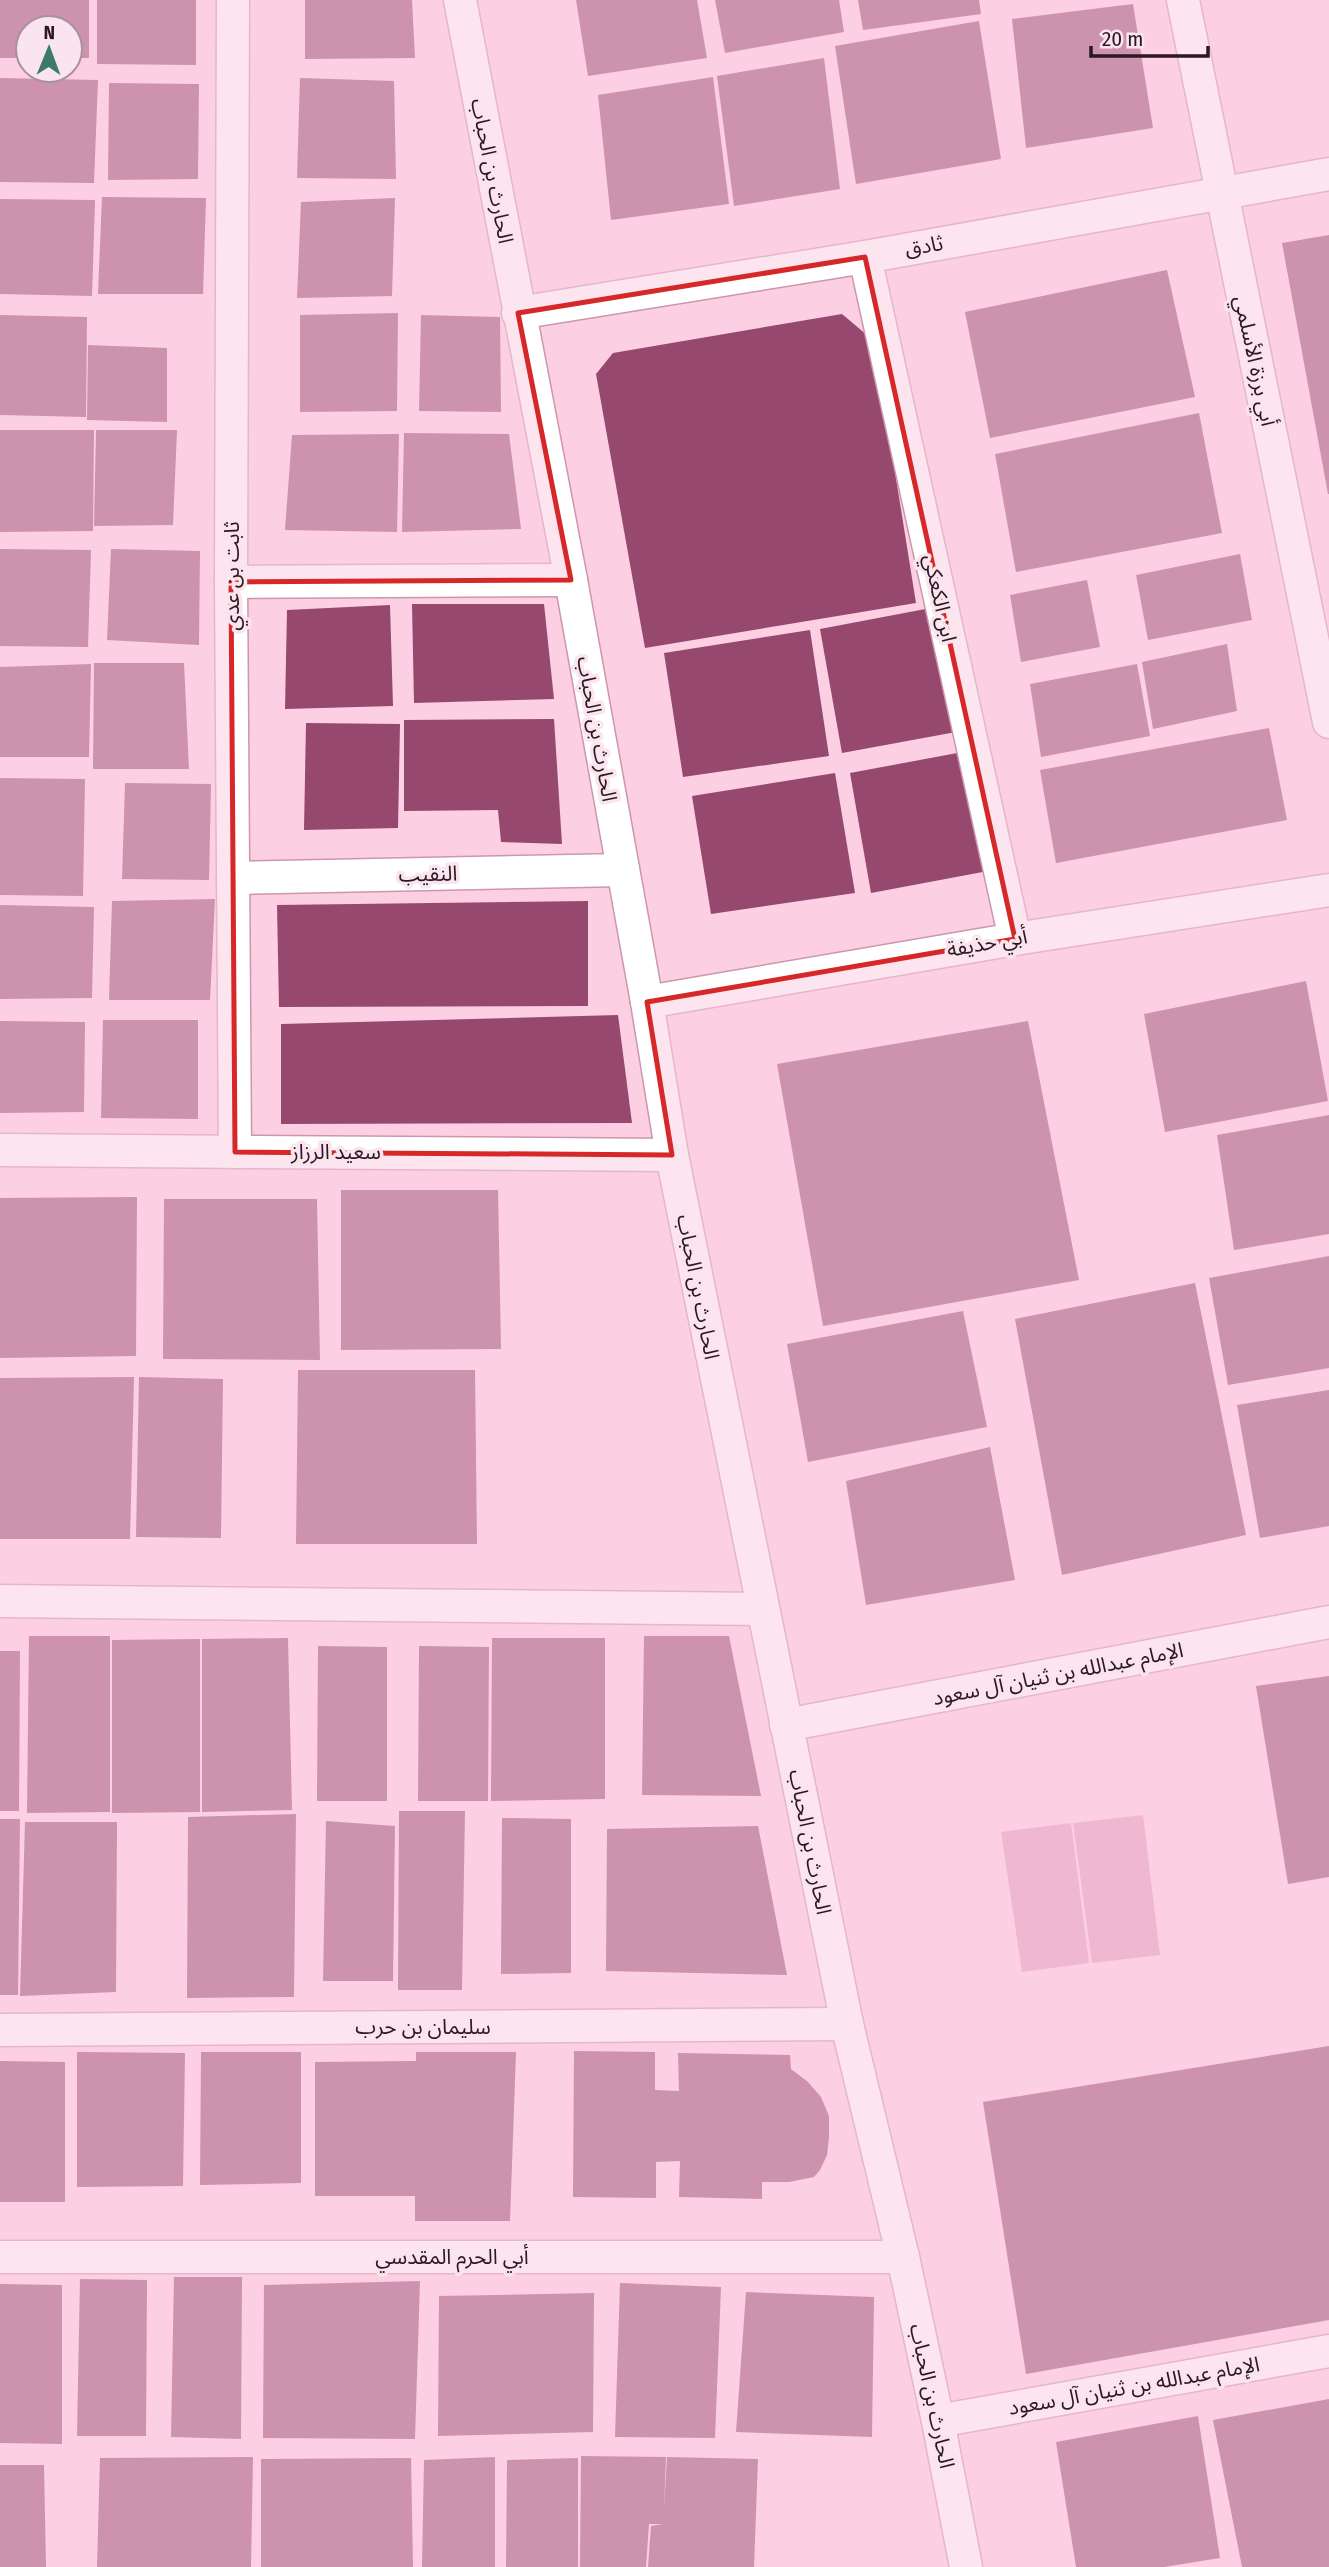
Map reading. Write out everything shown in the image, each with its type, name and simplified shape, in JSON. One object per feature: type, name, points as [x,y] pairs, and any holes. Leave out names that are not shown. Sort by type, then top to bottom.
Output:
[{"type":"street","name":"ثابت بن عدي","points":[[233,0],[231,582],[234,1152]]},
{"type":"street","name":"الحارث بن الحباب","points":[[460,0],[570,580],[647,1002],[672,1155],[847,2024],[939,2421],[966,2567]]},
{"type":"street","name":"أبي برزة الأسلمي","points":[[1183,0],[1329,722]]},
{"type":"street","name":"ثادق","points":[[519,313],[865,257],[1329,174]]},
{"type":"street","name":"ابن الكعكي","points":[[865,257],[1014,939]]},
{"type":"street","points":[[231,582],[570,580]]},
{"type":"street","name":"النقيب","points":[[233,878],[623,870]]},
{"type":"street","name":"أبي حذيفة","points":[[647,1002],[1014,939],[1329,890]]},
{"type":"street","name":"سعيد الرزاز","points":[[0,1150],[672,1155]]},
{"type":"street","points":[[0,1601],[762,1609]]},
{"type":"street","name":"الإمام عبدالله بن ثنيان آل سعود","points":[[786,1725],[1329,1622]]},
{"type":"street","name":"سليمان بن حرب","points":[[0,2030],[847,2024]]},
{"type":"street","name":"أبي الحرم المقدسي","points":[[0,2257],[903,2257]]},
{"type":"street","name":"الإمام عبدالله بن ثنيان آل سعود","points":[[939,2421],[1329,2351]]},
{"type":"highlighted area","points":[[865,257],[1015,939],[647,1002],[672,1155],[235,1152],[231,582],[571,580],[518,313]]},
{"type":"shaded area","points":[[1143,1815],[1160,1955],[1092,1963],[1073,1823]]},
{"type":"shaded area","points":[[1071,1823],[1089,1963],[1022,1972],[1001,1832]]},
{"type":"building","points":[[0,0],[89,0],[89,58],[84,58],[84,14],[14,14],[14,58],[0,58]]},
{"type":"building","points":[[97,0],[196,0],[196,65],[97,64]]},
{"type":"building","points":[[305,0],[412,0],[415,58],[305,59]]},
{"type":"building","points":[[576,0],[697,0],[707,58],[588,76]]},
{"type":"building","points":[[715,0],[839,0],[844,32],[725,53]]},
{"type":"building","points":[[858,0],[979,0],[981,14],[863,30]]},
{"type":"building","points":[[1133,4],[1153,128],[1026,148],[1012,19]]},
{"type":"building","points":[[979,21],[1001,159],[856,184],[835,46]]},
{"type":"building","points":[[824,58],[840,189],[734,206],[717,76]]},
{"type":"building","points":[[713,77],[729,204],[611,220],[598,95]]},
{"type":"building","points":[[0,78],[14,78],[14,84],[84,84],[84,80],[98,80],[94,183],[0,182]]},
{"type":"building","points":[[300,78],[394,81],[396,179],[297,178]]},
{"type":"building","points":[[109,83],[199,84],[198,179],[108,180]]},
{"type":"building","points":[[102,197],[206,198],[203,294],[98,294]]},
{"type":"building","points":[[395,198],[392,296],[297,298],[301,202]]},
{"type":"building","points":[[0,199],[95,200],[92,296],[0,294]]},
{"type":"building","points":[[1329,235],[1329,494],[1328,494],[1282,243]]},
{"type":"building","points":[[1167,270],[1195,397],[990,438],[965,312]]},
{"type":"building","points":[[398,313],[397,411],[300,412],[300,315]]},
{"type":"building","points":[[842,314],[874,341],[916,603],[645,648],[596,374],[613,353]]},
{"type":"building","points":[[0,315],[87,317],[86,417],[0,415]]},
{"type":"building","points":[[421,315],[500,317],[501,412],[419,411]]},
{"type":"building","points":[[88,345],[167,348],[167,422],[87,420]]},
{"type":"building","points":[[1199,413],[1222,533],[1016,572],[995,454]]},
{"type":"building","points":[[0,430],[94,430],[93,531],[0,532]]},
{"type":"building","points":[[96,430],[177,430],[173,525],[94,526]]},
{"type":"building","points":[[404,433],[509,434],[521,529],[402,532]]},
{"type":"building","points":[[399,434],[397,532],[285,530],[292,435]]},
{"type":"building","points":[[0,549],[91,550],[88,647],[0,646]]},
{"type":"building","points":[[111,549],[200,551],[199,645],[107,640]]},
{"type":"building","points":[[1240,554],[1252,620],[1148,640],[1136,575]]},
{"type":"building","points":[[1087,580],[1100,647],[1021,662],[1010,595]]},
{"type":"building","points":[[412,604],[544,604],[554,699],[414,703]]},
{"type":"building","points":[[390,605],[393,706],[285,709],[287,610]]},
{"type":"building","points":[[936,607],[956,732],[842,753],[820,629]]},
{"type":"building","points":[[810,630],[829,756],[683,777],[664,653]]},
{"type":"building","points":[[1227,644],[1237,711],[1153,729],[1142,662]]},
{"type":"building","points":[[94,663],[184,663],[189,769],[93,769]]},
{"type":"building","points":[[91,664],[89,757],[0,757],[0,667]]},
{"type":"building","points":[[1137,664],[1150,736],[1041,757],[1030,684]]},
{"type":"building","points":[[554,719],[562,844],[501,842],[498,810],[404,811],[404,720]]},
{"type":"building","points":[[306,723],[400,724],[398,828],[304,830]]},
{"type":"building","points":[[1269,728],[1287,820],[1056,863],[1040,770]]},
{"type":"building","points":[[968,751],[988,871],[871,893],[850,773]]},
{"type":"building","points":[[835,773],[855,893],[711,914],[692,796]]},
{"type":"building","points":[[0,778],[85,779],[83,896],[0,895]]},
{"type":"building","points":[[125,783],[211,784],[209,880],[122,879]]},
{"type":"building","points":[[215,899],[210,1000],[109,1000],[112,901]]},
{"type":"building","points":[[588,901],[588,1006],[279,1007],[277,905]]},
{"type":"building","points":[[0,905],[94,907],[92,998],[0,999]]},
{"type":"building","points":[[1306,981],[1328,1101],[1165,1132],[1144,1014]]},
{"type":"building","points":[[618,1015],[632,1123],[281,1124],[281,1024]]},
{"type":"building","points":[[103,1020],[198,1020],[198,1119],[101,1118]]},
{"type":"building","points":[[0,1021],[85,1022],[84,1112],[0,1113]]},
{"type":"building","points":[[1028,1021],[1079,1280],[823,1326],[777,1064]]},
{"type":"building","points":[[1329,1115],[1329,1234],[1234,1250],[1217,1135]]},
{"type":"building","points":[[341,1190],[498,1190],[501,1349],[341,1350]]},
{"type":"building","points":[[137,1197],[136,1356],[0,1358],[0,1198]]},
{"type":"building","points":[[164,1199],[317,1199],[320,1360],[163,1359]]},
{"type":"building","points":[[1329,1256],[1329,1368],[1228,1385],[1209,1278]]},
{"type":"building","points":[[1195,1283],[1246,1535],[1062,1575],[1015,1319]]},
{"type":"building","points":[[963,1311],[987,1427],[808,1462],[787,1344]]},
{"type":"building","points":[[298,1370],[475,1370],[477,1544],[296,1544]]},
{"type":"building","points":[[134,1377],[130,1539],[0,1539],[0,1378]]},
{"type":"building","points":[[139,1377],[223,1379],[221,1538],[136,1537]]},
{"type":"building","points":[[1329,1390],[1329,1526],[1260,1538],[1237,1405]]},
{"type":"building","points":[[990,1447],[1015,1580],[866,1605],[846,1481]]},
{"type":"building","points":[[29,1636],[110,1636],[110,1812],[27,1813]]},
{"type":"building","points":[[644,1636],[729,1636],[761,1796],[642,1795]]},
{"type":"building","points":[[288,1638],[292,1810],[202,1812],[202,1639]]},
{"type":"building","points":[[492,1638],[605,1638],[605,1799],[491,1801]]},
{"type":"building","points":[[200,1639],[200,1812],[112,1813],[112,1640]]},
{"type":"building","points":[[318,1646],[387,1647],[387,1801],[317,1801]]},
{"type":"building","points":[[419,1646],[489,1647],[488,1801],[418,1801]]},
{"type":"building","points":[[0,1651],[20,1651],[19,1811],[0,1811]]},
{"type":"building","points":[[1329,1676],[1329,1877],[1288,1884],[1256,1686]]},
{"type":"building","points":[[399,1811],[465,1811],[462,1990],[398,1990]]},
{"type":"building","points":[[296,1814],[294,1997],[187,1998],[188,1817]]},
{"type":"building","points":[[502,1818],[571,1819],[571,1973],[501,1974]]},
{"type":"building","points":[[0,1819],[20,1819],[18,1995],[0,1995]]},
{"type":"building","points":[[326,1821],[395,1826],[393,1981],[323,1981]]},
{"type":"building","points":[[25,1822],[117,1822],[116,1992],[20,1996]]},
{"type":"building","points":[[758,1826],[787,1975],[606,1971],[607,1829]]},
{"type":"building","points":[[1329,2046],[1329,2320],[1026,2374],[983,2102]]},
{"type":"building","points":[[574,2051],[655,2052],[655,2090],[679,2091],[678,2053],[790,2055],[791,2069],[821,2097],[829,2116],[827,2155],[814,2177],[789,2182],[762,2182],[762,2199],[679,2197],[680,2161],[656,2162],[656,2198],[573,2197]]},
{"type":"building","points":[[77,2052],[185,2053],[183,2186],[77,2187]]},
{"type":"building","points":[[201,2052],[301,2052],[301,2183],[200,2185]]},
{"type":"building","points":[[416,2052],[516,2052],[510,2221],[415,2221],[415,2196],[315,2196],[315,2062],[416,2061]]},
{"type":"building","points":[[0,2061],[65,2062],[65,2202],[0,2202]]},
{"type":"building","points":[[174,2277],[242,2277],[241,2439],[171,2437]]},
{"type":"building","points":[[80,2279],[147,2280],[146,2436],[77,2436]]},
{"type":"building","points":[[420,2281],[415,2439],[263,2438],[264,2285]]},
{"type":"building","points":[[620,2283],[721,2287],[715,2438],[615,2437]]},
{"type":"building","points":[[0,2284],[62,2285],[62,2444],[0,2443]]},
{"type":"building","points":[[746,2292],[874,2297],[872,2437],[736,2432]]},
{"type":"building","points":[[594,2293],[593,2432],[438,2436],[439,2296]]},
{"type":"building","points":[[1329,2399],[1329,2567],[1242,2567],[1213,2420]]},
{"type":"building","points":[[1198,2416],[1220,2558],[1164,2567],[1076,2567],[1056,2442]]},
{"type":"building","points":[[581,2456],[666,2457],[664,2509],[667,2457],[758,2459],[754,2567],[648,2567],[651,2526],[663,2524],[649,2524],[646,2567],[580,2567]]},
{"type":"building","points":[[253,2457],[251,2567],[97,2567],[100,2458]]},
{"type":"building","points":[[495,2457],[495,2567],[422,2567],[424,2460]]},
{"type":"building","points":[[411,2458],[413,2567],[261,2567],[261,2459]]},
{"type":"building","points":[[578,2458],[578,2567],[506,2567],[507,2460]]},
{"type":"building","points":[[0,2465],[44,2465],[46,2567],[0,2567]]}]
